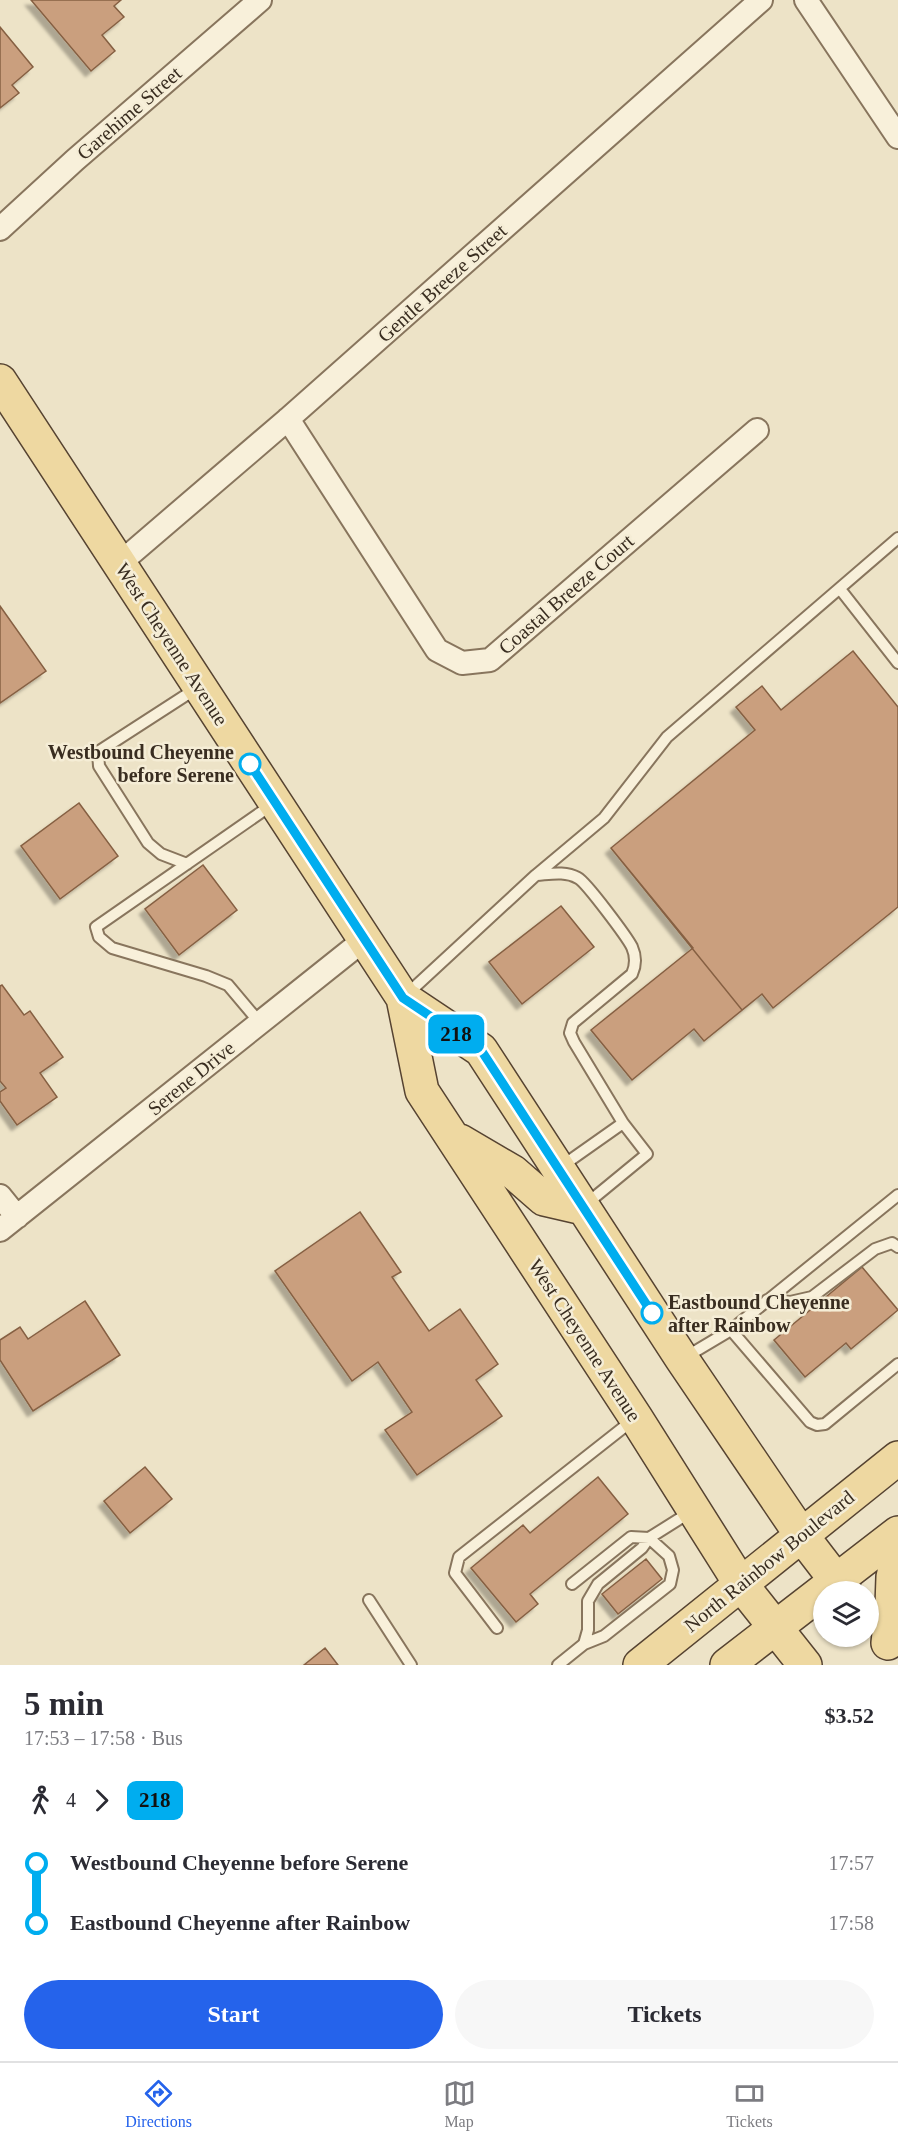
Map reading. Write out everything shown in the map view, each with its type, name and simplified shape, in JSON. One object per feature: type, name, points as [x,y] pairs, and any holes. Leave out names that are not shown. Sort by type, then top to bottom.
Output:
[{"type":"main road","name":"West Cheyenne Avenue","points":[[0,381],[403,998],[422,1091],[636,1418],[740,1583],[805,1665]]},
{"type":"main road","name":"West Cheyenne Avenue","points":[[403,998],[481,1050],[682,1359],[802,1536],[837,1581]]},
{"type":"main road","points":[[455,1139],[513,1172],[544,1199],[583,1208]]},
{"type":"main road","name":"North Rainbow Boulevard","points":[[640,1665],[898,1458]]},
{"type":"main road","points":[[846,1581],[898,1533]]},
{"type":"main road","points":[[885,1640],[892,1605],[893,1576],[898,1556]]},
{"type":"main road","points":[[727,1665],[775,1628],[813,1604]]},
{"type":"street","name":"Garehime Street","points":[[0,229],[75,160],[260,0]]},
{"type":"street","name":"Gentle Breeze Street","points":[[120,563],[288,419],[761,0]]},
{"type":"street","points":[[806,0],[898,137]]},
{"type":"street","name":"Coastal Breeze Court","points":[[288,419],[437,650],[462,663],[490,660],[758,430]]},
{"type":"street","name":"Serene Drive","points":[[0,1196],[8,1223],[365,939]]},
{"type":"lane","points":[[403,998],[537,875],[604,818],[667,737],[898,538]]},
{"type":"lane","points":[[840,588],[898,663]]},
{"type":"lane","points":[[187,864],[161,854],[148,843],[99,766],[98,752],[200,686]]},
{"type":"lane","points":[[260,1023],[228,985],[206,976],[112,948],[99,937],[96,927],[276,802]]},
{"type":"lane","points":[[537,875],[562,873],[579,878],[633,948],[636,966],[632,974],[573,1023],[570,1033],[623,1123],[647,1154],[583,1208]]},
{"type":"lane","points":[[558,1169],[623,1123]]},
{"type":"lane","points":[[682,1359],[731,1330],[898,1195]]},
{"type":"lane","points":[[767,1300],[790,1302],[812,1297],[875,1249],[892,1244],[898,1247]]},
{"type":"lane","points":[[731,1330],[810,1422],[817,1425],[825,1424],[898,1364]]},
{"type":"lane","points":[[497,1628],[455,1573],[459,1557],[636,1418]]},
{"type":"lane","points":[[584,1644],[588,1630],[588,1601],[598,1584],[642,1548],[649,1538],[693,1510]]},
{"type":"lane","points":[[558,1665],[584,1644],[604,1636],[670,1584],[673,1570],[669,1556],[649,1538],[632,1537],[572,1584]]},
{"type":"lane","points":[[369,1600],[411,1665]]},
{"type":"building","points":[[31,0],[121,0],[114,6],[124,17],[102,35],[115,51],[91,71]]},
{"type":"building","points":[[0,27],[33,67],[12,85],[19,93],[0,108]]},
{"type":"building","points":[[0,606],[46,671],[0,703]]},
{"type":"building","points":[[853,651],[898,707],[898,907],[773,1008],[762,994],[704,1041],[694,1029],[632,1080],[591,1030],[693,948],[611,848],[755,730],[736,707],[762,686],[781,710]]},
{"type":"building","points":[[853,651],[898,707],[898,907],[773,1008],[762,994],[742,1010],[611,848],[755,730],[736,707],[762,686],[781,710]]},
{"type":"building","points":[[79,803],[118,856],[60,899],[21,846]]},
{"type":"building","points":[[203,865],[237,910],[179,955],[145,909]]},
{"type":"building","points":[[561,906],[594,947],[522,1004],[489,962]]},
{"type":"building","points":[[2,985],[24,1015],[30,1011],[63,1057],[40,1073],[57,1097],[17,1125],[0,1101],[0,1092],[6,1088],[0,1081],[0,986]]},
{"type":"building","points":[[360,1212],[401,1272],[392,1277],[429,1331],[460,1309],[498,1364],[476,1380],[502,1416],[417,1475],[385,1430],[412,1412],[378,1362],[352,1381],[275,1271]]},
{"type":"building","points":[[862,1267],[898,1310],[851,1349],[846,1343],[805,1377],[774,1340]]},
{"type":"building","points":[[85,1301],[120,1355],[33,1411],[0,1360],[0,1340],[20,1327],[28,1339]]},
{"type":"building","points":[[145,1467],[172,1499],[130,1533],[104,1501]]},
{"type":"building","points":[[598,1477],[628,1514],[530,1594],[538,1604],[516,1622],[471,1568],[523,1525],[530,1533]]},
{"type":"building","points":[[646,1559],[662,1579],[618,1614],[602,1594]]},
{"type":"building","points":[[325,1648],[338,1665],[304,1665]]},
{"type":"bus line","name":"218","points":[[250,764],[403,998],[481,1050],[652,1313]]},
{"type":"place","name":"Westbound Cheyenne before Serene","points":[[250,764]]},
{"type":"place","name":"Eastbound Cheyenne after Rainbow","points":[[652,1313]]}]
